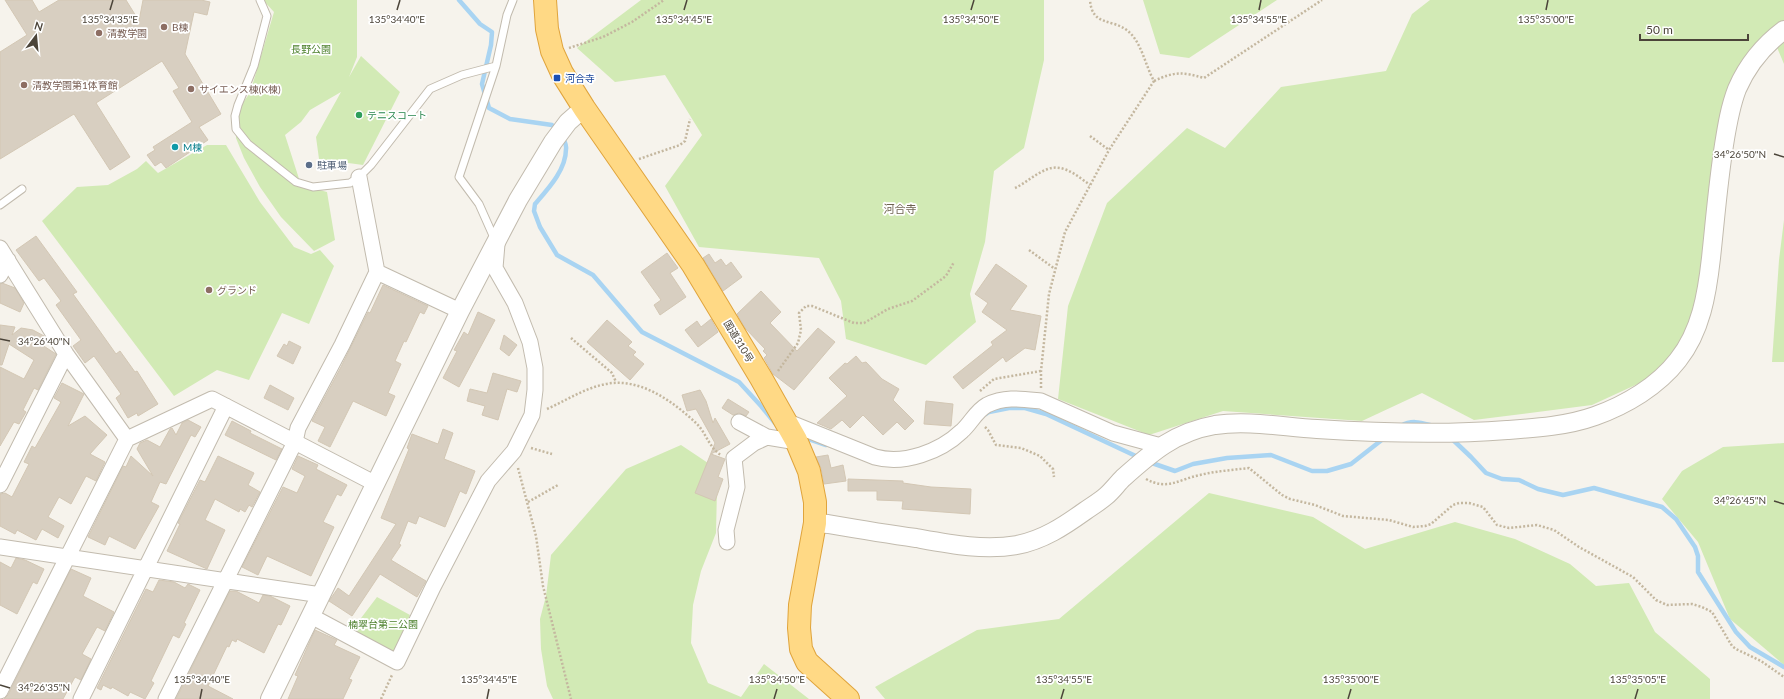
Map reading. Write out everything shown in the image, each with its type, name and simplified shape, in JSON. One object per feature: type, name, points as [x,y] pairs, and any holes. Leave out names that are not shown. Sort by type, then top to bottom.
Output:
[{"type":"highway","name":"国道310号","points":[[545,0],[547,29],[552,51],[562,73],[584,108],[693,265],[792,432],[809,471],[815,502],[815,523],[800,605],[798,628],[801,649],[807,662],[848,699]]},
{"type":"street","points":[[815,523],[973,546],[1016,545],[1042,537],[1071,522],[1105,497],[1157,448],[1179,436],[1195,430],[1233,423],[1371,432],[1474,432],[1529,428],[1572,422],[1594,416],[1614,408],[1647,389],[1677,362],[1688,347],[1701,316],[1708,283],[1720,170],[1732,104],[1738,88],[1757,57],[1768,44],[1784,30]]},
{"type":"street","points":[[270,699],[460,311],[497,244],[518,200],[553,142],[568,122],[584,108]]},
{"type":"street","points":[[166,699],[294,442],[298,428],[342,345],[377,272],[359,177]]},
{"type":"street","points":[[311,616],[398,662],[433,587],[488,481],[514,454],[532,415],[535,390],[535,368],[530,342],[515,304],[495,268],[497,244]]},
{"type":"street","points":[[0,274],[4,254]]},
{"type":"street","points":[[4,254],[66,354],[127,440]]},
{"type":"street","points":[[377,272],[460,311]]},
{"type":"street","points":[[0,485],[66,354]]},
{"type":"street","points":[[727,542],[726,530],[737,487],[734,458],[754,442],[767,437],[792,432],[888,460],[908,458],[924,454],[950,442],[980,418],[986,406],[1007,398],[1041,401],[1113,433],[1157,448]]},
{"type":"street","points":[[0,691],[127,440],[212,399],[376,484]]},
{"type":"street","points":[[81,699],[226,406]]},
{"type":"street","points":[[739,422],[767,437]]},
{"type":"street","points":[[0,547],[321,596]]},
{"type":"lane","points":[[260,0],[267,16],[254,66],[238,105],[235,116],[236,129],[248,144],[296,182],[313,187],[350,182],[359,177],[371,165],[430,89],[462,75],[495,66]]},
{"type":"lane","points":[[497,244],[479,204],[459,176],[489,90],[507,15],[513,0]]},
{"type":"lane","points":[[0,205],[22,189]]},
{"type":"path","points":[[552,51],[562,50],[603,37],[632,22],[664,0]]},
{"type":"path","points":[[1090,0],[1091,10],[1095,16],[1121,27],[1135,38],[1154,81]]},
{"type":"path","points":[[1041,401],[1041,371],[1049,294],[1068,224],[1109,150],[1154,81],[1173,73],[1183,72],[1204,78],[1322,0]]},
{"type":"path","points":[[623,164],[680,145],[685,141],[690,119]]},
{"type":"path","points":[[1090,136],[1109,150]]},
{"type":"path","points":[[1015,188],[1048,168],[1058,168],[1070,171],[1090,185]]},
{"type":"path","points":[[1029,250],[1055,269]]},
{"type":"path","points":[[766,386],[798,343],[801,330],[798,316],[802,310],[812,306],[854,323],[864,323],[888,309],[912,301],[946,276],[954,262]]},
{"type":"path","points":[[571,338],[612,373],[616,382]]},
{"type":"path","points":[[1041,371],[994,379],[983,387],[976,397],[975,405],[980,418],[996,445],[1021,448],[1040,456],[1052,469],[1054,477]]},
{"type":"path","points":[[532,415],[589,389],[616,382],[631,384],[671,401],[700,427],[718,454],[734,458]]},
{"type":"path","points":[[552,454],[532,448],[514,454],[536,536],[542,586],[571,699]]},
{"type":"path","points":[[1133,470],[1151,482],[1169,485],[1195,476],[1249,468],[1282,495],[1290,499],[1315,505],[1344,516],[1390,520],[1413,527],[1431,524],[1459,503],[1475,504],[1483,507],[1497,524],[1509,528],[1538,525],[1554,530],[1579,547],[1633,577],[1656,600],[1667,605],[1679,606],[1692,604],[1712,612],[1732,646],[1736,650],[1761,661],[1784,676]]},
{"type":"path","points":[[528,502],[558,485]]},
{"type":"path","points":[[381,699],[398,662]]},
{"type":"green space","name":"長野公園","points":[[263,0],[357,0],[357,57],[349,77],[361,56],[400,92],[363,165],[319,159],[316,137],[341,92],[310,110],[301,122],[285,135],[301,185],[327,192],[335,240],[314,251],[281,217],[260,187],[244,158],[236,138],[235,113],[250,93],[274,12]]},
{"type":"green space","points":[[641,0],[1044,0],[1044,60],[1024,148],[994,171],[985,242],[970,294],[976,322],[926,365],[846,339],[841,301],[819,258],[699,247],[665,186],[702,135],[665,75],[615,82],[577,48]]},
{"type":"green space","points":[[1143,0],[1277,0],[1189,58],[1160,54]]},
{"type":"green space","points":[[1430,0],[1784,0],[1784,64],[1770,31],[1737,73],[1700,287],[1684,339],[1655,376],[1592,405],[1474,420],[1422,393],[1362,421],[1223,411],[1149,435],[1058,399],[1068,306],[1107,203],[1187,128],[1225,148],[1281,87],[1386,71],[1412,14]]},
{"type":"green space","name":"グランド","points":[[207,145],[226,145],[260,202],[294,247],[311,254],[320,250],[334,266],[309,324],[282,313],[249,380],[217,370],[174,396],[42,221],[77,187],[108,185],[137,169],[146,161],[158,173]]},
{"type":"green space","points":[[1784,220],[1784,362],[1772,362],[1779,260]]},
{"type":"green space","points":[[1784,443],[1784,665],[1730,619],[1698,542],[1662,499],[1682,471],[1723,447]]},
{"type":"green space","points":[[681,445],[708,463],[717,489],[716,533],[701,571],[693,605],[691,643],[708,683],[741,697],[764,664],[809,699],[553,699],[547,686],[541,649],[540,619],[546,596],[551,555],[626,469]]},
{"type":"green space","points":[[1209,493],[1313,517],[1365,549],[1455,522],[1515,539],[1570,564],[1596,586],[1629,583],[1655,632],[1710,679],[1710,699],[885,699],[875,687],[977,630],[1059,619]]},
{"type":"green space","name":"楠翠台第二公園","points":[[377,597],[410,615],[394,654],[352,630]]},
{"type":"building","points":[[5,0],[32,0],[39,12],[59,0],[126,0],[139,21],[143,0],[201,0],[210,2],[207,15],[194,12],[185,54],[221,114],[199,127],[208,140],[166,168],[161,162],[155,166],[147,155],[155,150],[153,147],[192,122],[173,91],[179,88],[162,61],[96,103],[130,157],[110,170],[74,114],[0,159],[0,52],[27,35]]},
{"type":"building","points":[[36,236],[77,292],[73,294],[116,354],[120,351],[135,372],[137,371],[158,404],[138,416],[137,413],[128,418],[116,398],[121,394],[94,356],[85,363],[73,346],[81,340],[56,305],[61,301],[44,278],[39,281],[16,250]]},
{"type":"building","points":[[667,253],[678,268],[670,273],[686,297],[660,315],[654,305],[661,300],[641,272]]},
{"type":"building","points":[[709,254],[715,263],[721,259],[726,266],[731,262],[742,277],[723,291],[703,258]]},
{"type":"building","points":[[996,264],[1027,286],[1010,310],[1041,316],[1035,350],[1025,348],[1006,362],[1003,357],[963,389],[953,377],[993,345],[991,342],[1007,330],[982,312],[988,303],[975,294]]},
{"type":"building","points":[[2,283],[15,288],[24,303],[20,312],[0,303],[0,284]]},
{"type":"building","points":[[383,285],[428,306],[424,314],[420,312],[395,361],[401,364],[388,393],[395,396],[386,416],[353,401],[330,447],[318,441],[325,427],[312,421],[368,312],[370,313]]},
{"type":"building","points":[[761,291],[781,312],[770,323],[797,351],[818,328],[835,342],[794,390],[773,374],[764,358],[767,355],[763,351],[765,349],[745,328],[737,314]]},
{"type":"building","points":[[478,312],[495,320],[459,387],[443,378],[457,351],[454,350],[464,332],[468,335]]},
{"type":"building","points":[[711,319],[718,332],[698,347],[685,330],[697,321],[701,327]]},
{"type":"building","points":[[607,320],[632,342],[628,346],[636,352],[633,355],[644,364],[630,380],[587,342]]},
{"type":"building","points":[[0,325],[15,327],[12,335],[21,328],[33,330],[44,336],[39,343],[56,354],[38,390],[34,388],[23,410],[26,412],[19,424],[14,422],[0,446],[0,367],[24,379],[34,360],[9,344],[2,365],[0,365]]},
{"type":"building","points":[[504,335],[517,345],[509,356],[500,349]]},
{"type":"building","points":[[289,341],[301,347],[293,364],[277,356],[284,344],[287,346]]},
{"type":"building","points":[[856,356],[862,363],[866,362],[882,379],[899,389],[893,400],[914,421],[905,430],[897,422],[883,435],[863,415],[850,428],[842,420],[831,429],[817,423],[847,396],[829,378],[845,363],[847,364]]},
{"type":"building","points":[[493,373],[521,381],[517,392],[507,389],[498,420],[482,415],[485,406],[467,401],[470,389],[487,393]]},
{"type":"building","points":[[62,383],[84,394],[68,426],[85,416],[107,435],[90,454],[105,462],[96,481],[86,476],[71,504],[59,497],[48,517],[64,526],[58,538],[42,529],[36,540],[17,530],[15,534],[0,526],[0,494],[5,493],[12,497],[29,464],[24,462],[32,446],[35,448],[61,402],[54,398]]},
{"type":"building","points":[[270,385],[294,398],[288,410],[264,398]]},
{"type":"building","points":[[700,390],[706,401],[713,423],[715,418],[730,444],[711,454],[725,459],[718,477],[723,479],[715,501],[695,493],[715,443],[696,409],[687,411],[682,395]]},
{"type":"building","points":[[728,399],[749,412],[746,416],[739,413],[733,415],[722,408]]},
{"type":"building","points":[[926,401],[953,404],[951,426],[924,424]]},
{"type":"building","points":[[188,420],[201,427],[195,437],[191,435],[166,484],[160,482],[151,502],[159,506],[135,549],[109,536],[105,545],[88,537],[123,466],[126,467],[131,456],[153,476],[137,449],[140,443],[147,440],[160,447],[170,429],[172,428],[176,435],[182,423]]},
{"type":"building","points":[[232,421],[251,431],[250,433],[282,449],[276,460],[225,435]]},
{"type":"building","points":[[443,429],[453,433],[444,459],[475,471],[466,494],[460,491],[445,527],[419,516],[416,524],[408,521],[399,544],[401,545],[391,560],[426,581],[417,597],[380,574],[352,616],[329,601],[338,588],[349,596],[396,524],[381,518],[409,449],[407,448],[412,434],[438,444]]},
{"type":"building","points":[[828,455],[831,468],[843,465],[846,481],[824,484],[821,468],[816,457]]},
{"type":"building","points":[[218,456],[254,473],[248,485],[260,492],[252,507],[249,505],[245,512],[240,509],[239,512],[215,499],[205,520],[225,530],[207,569],[167,551],[180,524],[178,523],[200,480],[205,482]]},
{"type":"building","points":[[298,456],[318,465],[316,469],[347,485],[341,496],[337,494],[323,522],[334,527],[311,576],[267,556],[258,575],[242,567],[283,487],[297,493],[305,476],[292,469]]},
{"type":"building","points":[[848,479],[903,481],[903,483],[931,487],[971,489],[970,514],[902,509],[903,501],[877,500],[877,491],[848,491]]},
{"type":"building","points":[[16,558],[25,560],[44,569],[37,584],[33,582],[17,614],[0,605],[0,562],[11,568]]},
{"type":"building","points":[[71,569],[91,578],[83,596],[114,612],[105,631],[97,627],[82,654],[91,659],[81,680],[75,677],[63,699],[4,699],[8,695]]},
{"type":"building","points":[[159,580],[174,582],[185,588],[188,584],[200,590],[184,623],[186,624],[179,638],[173,635],[151,681],[154,683],[145,699],[130,692],[128,696],[112,687],[111,689],[103,685],[101,690],[97,688],[146,589],[153,592]]},
{"type":"building","points":[[230,591],[236,591],[259,603],[263,595],[270,596],[290,606],[281,625],[278,624],[264,653],[237,639],[236,642],[232,640],[229,647],[227,646],[208,686],[233,699],[176,699]]},
{"type":"building","points":[[315,630],[337,640],[334,645],[360,657],[349,679],[352,680],[343,699],[288,699],[298,676],[295,675]]},
{"type":"waterway","points":[[459,0],[480,24],[492,32],[491,45],[482,84],[489,108],[510,119],[552,125],[557,130]]},
{"type":"waterway","points":[[563,137],[566,148],[565,157],[560,172],[535,204],[534,211],[540,227],[557,255],[593,275],[642,332],[739,382],[779,428]]},
{"type":"waterway","points":[[986,414],[1009,408],[1025,408],[1046,414],[1140,458]]},
{"type":"waterway","points":[[1401,426],[1415,422],[1430,425]]},
{"type":"waterway","points":[[803,437],[826,445]]},
{"type":"waterway","points":[[1451,438],[1486,473],[1502,479],[1519,480],[1538,489],[1563,495],[1594,488],[1662,507],[1676,519],[1695,547],[1698,556],[1698,572],[1736,632],[1750,647],[1784,667]]},
{"type":"waterway","points":[[1149,462],[1175,471],[1193,464],[1227,458],[1271,455],[1312,471],[1327,471],[1351,464],[1383,439]]},
{"type":"place","name":"B棟","points":[[164,27]]},
{"type":"place","name":"清教学園","points":[[99,33]]},
{"type":"place","name":"河合寺","points":[[557,78]]},
{"type":"place","name":"清教学園第1体育館","points":[[24,85]]},
{"type":"place","name":"サイエンス棟(K棟)","points":[[191,89]]},
{"type":"place","name":"テニスコート","points":[[359,115]]},
{"type":"place","name":"M棟","points":[[175,147]]},
{"type":"place","name":"駐車場","points":[[309,165]]},
{"type":"place","name":"グランド","points":[[209,290]]},
{"type":"district","name":"河合寺","points":[[900,208]]}]
